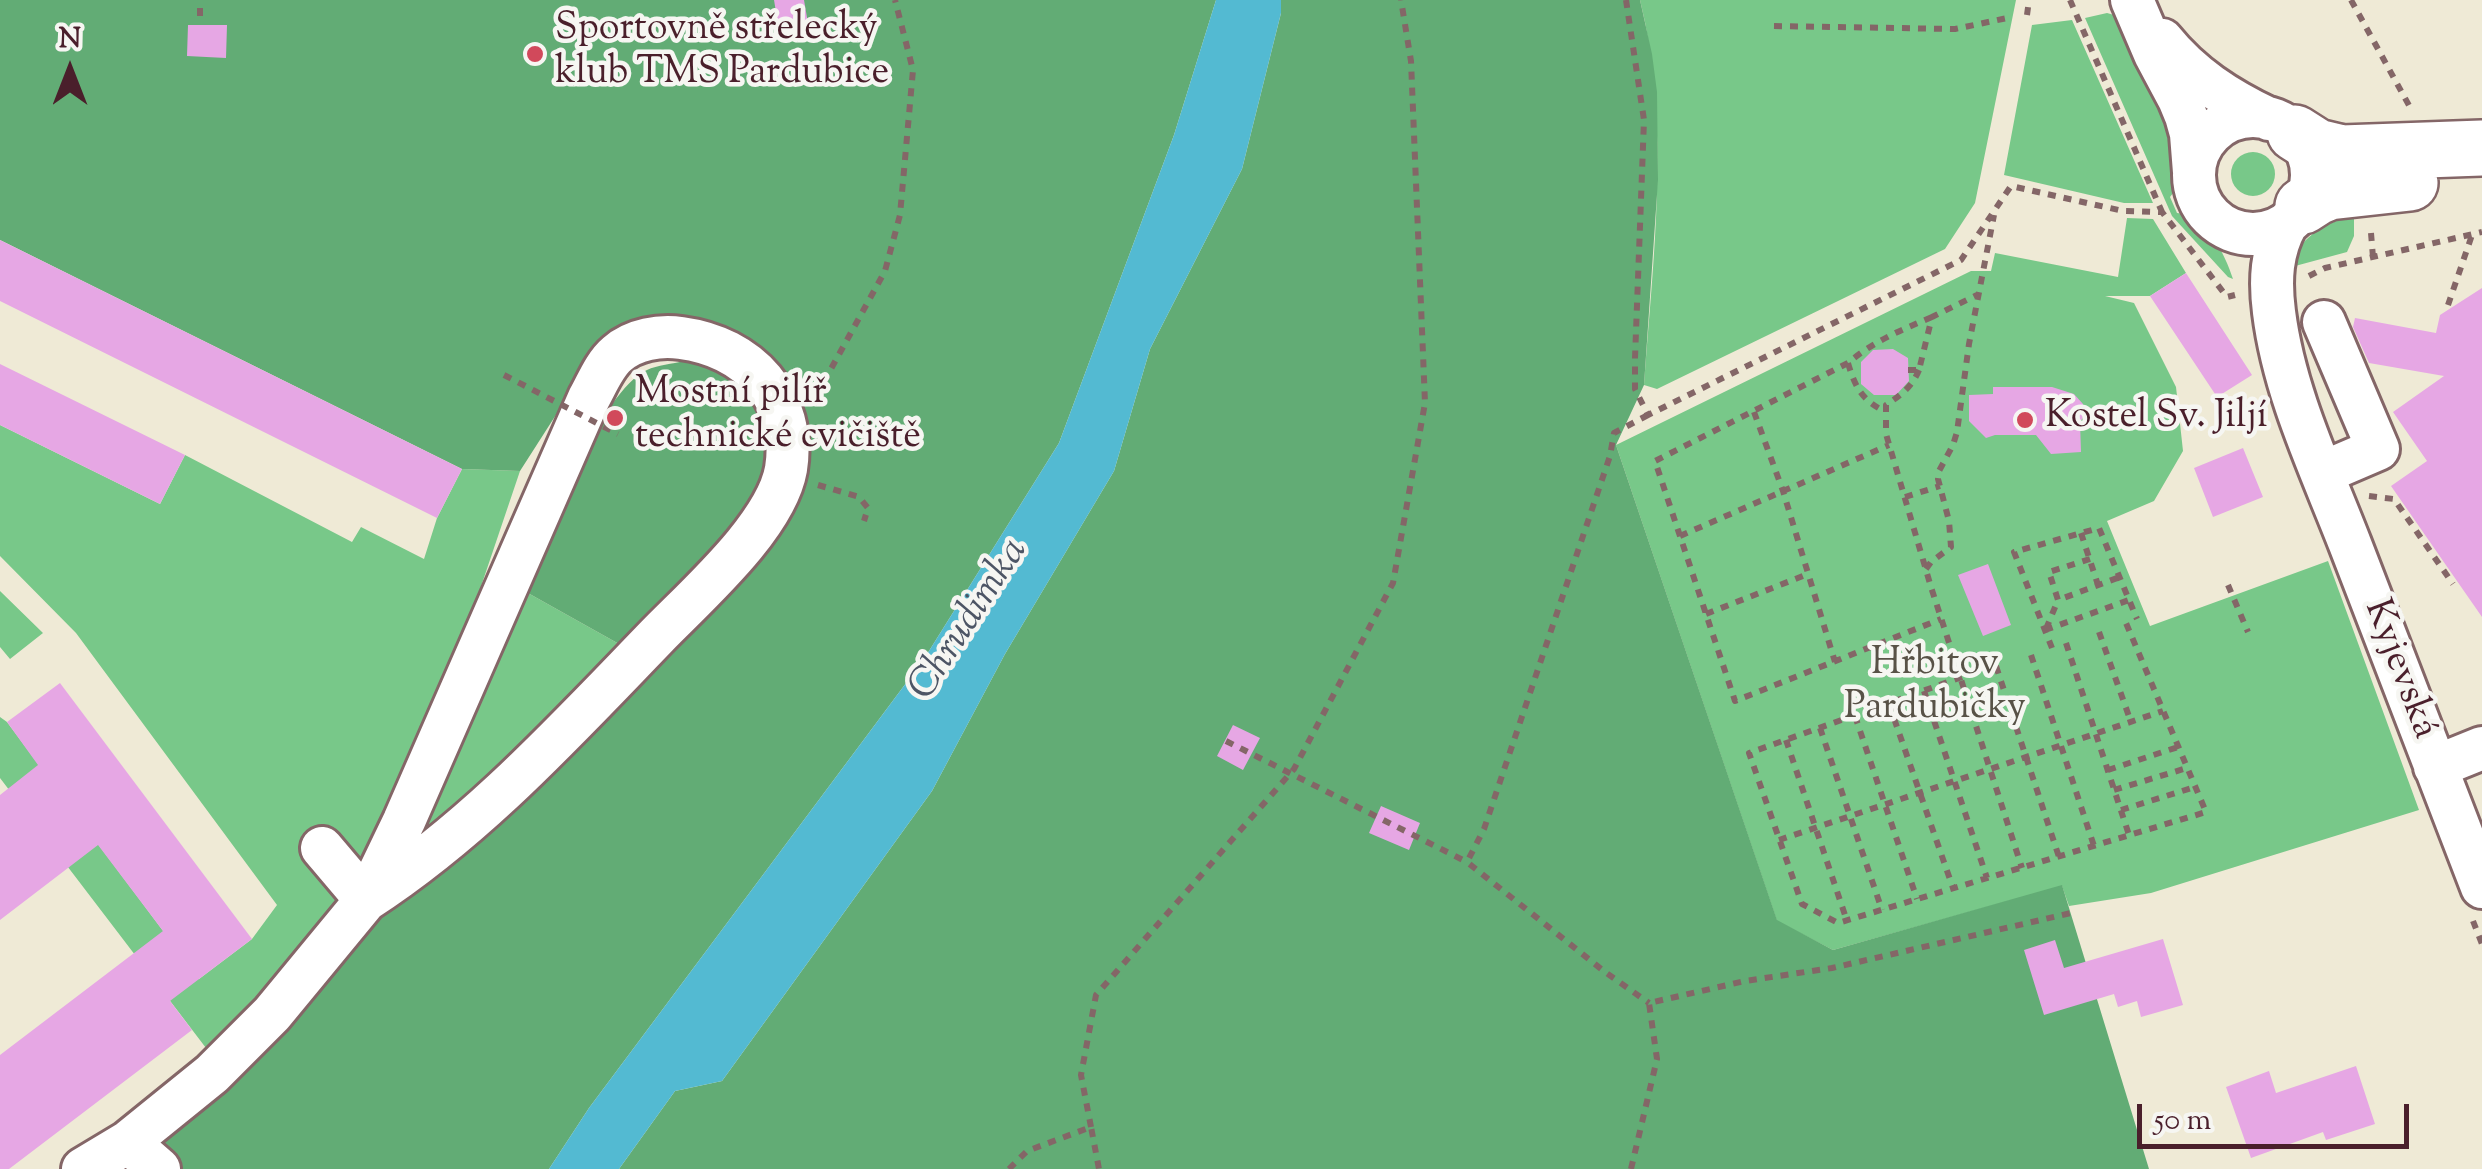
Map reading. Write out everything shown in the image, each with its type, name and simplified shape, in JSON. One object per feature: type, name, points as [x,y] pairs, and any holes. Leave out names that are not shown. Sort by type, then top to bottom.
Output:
[{"type":"main road","points":[[2282,126],[2317,147],[2342,153],[2482,148]]},
{"type":"main road","points":[[2295,215],[2317,196],[2346,189],[2482,177]]},
{"type":"street","points":[[2133,0],[2185,65],[2219,92],[2282,126],[2307,152],[2311,185],[2295,215],[2265,232],[2242,233],[2211,216],[2200,201],[2186,116],[2133,0]]},
{"type":"street","points":[[2194,173],[2206,140],[2223,124],[2246,117],[2282,126]]},
{"type":"street","name":"Kyjevská","points":[[2295,215],[2277,240],[2272,288],[2290,384],[2482,887]]},
{"type":"street","name":"Kyjevská","points":[[2211,216],[2235,245],[2265,347],[2318,463]]},
{"type":"street","points":[[2318,463],[2378,450],[2324,322]]},
{"type":"street","points":[[83,1169],[144,1155],[212,1074],[272,1014],[366,900],[404,822],[588,398],[609,362],[629,346],[671,336],[721,347],[754,368],[777,404],[784,426],[785,461],[774,503],[754,532],[589,706],[494,798],[408,873],[366,900]]},
{"type":"street","points":[[2436,767],[2482,748]]},
{"type":"street","points":[[322,848],[366,900]]},
{"type":"path","points":[[200,0],[200,16]]},
{"type":"path","points":[[864,520],[868,508],[859,498],[785,461],[885,271],[900,216],[913,70],[895,0]]},
{"type":"path","points":[[1099,1169],[1081,1075],[1096,995],[1294,769],[1393,582],[1426,403],[1410,61],[1401,0]]},
{"type":"path","points":[[1626,0],[1644,120],[1634,358],[1635,389],[1648,416]]},
{"type":"path","points":[[2026,15],[2029,0]]},
{"type":"path","points":[[2070,0],[2162,212],[2227,297]]},
{"type":"path","points":[[2351,0],[2418,122]]},
{"type":"path","points":[[1774,26],[1955,29],[2012,17]]},
{"type":"path","points":[[1466,862],[1484,830],[1610,456],[1614,433],[1961,260],[2010,186],[2123,211],[2162,212]]},
{"type":"path","points":[[1926,569],[1951,547],[1950,520],[1938,471],[1957,432],[1995,209]]},
{"type":"path","points":[[2294,283],[2325,268],[2482,232]]},
{"type":"path","points":[[2448,305],[2472,234]]},
{"type":"path","points":[[1941,619],[1735,701],[1654,461],[1848,363],[1876,342],[1978,294]]},
{"type":"path","points":[[1932,317],[1914,381],[1884,411],[1941,619],[2022,868]]},
{"type":"path","points":[[1848,363],[1858,392],[1884,411]]},
{"type":"path","points":[[1908,370],[1919,370]]},
{"type":"path","points":[[504,375],[618,434]]},
{"type":"path","points":[[1754,412],[1783,491],[1835,662]]},
{"type":"path","points":[[1680,536],[1890,444]]},
{"type":"path","points":[[1905,498],[1940,486]]},
{"type":"path","points":[[2364,495],[2394,499],[2453,584]]},
{"type":"path","points":[[2052,648],[2014,552],[2100,528],[2138,619]]},
{"type":"path","points":[[2081,533],[2098,585]]},
{"type":"path","points":[[2045,630],[2058,600],[2048,572],[2090,559]]},
{"type":"path","points":[[1706,614],[1808,574]]},
{"type":"path","points":[[2058,600],[2120,576]]},
{"type":"path","points":[[2228,585],[2248,632]]},
{"type":"path","points":[[2045,630],[2129,600]]},
{"type":"path","points":[[1962,678],[1749,754],[1802,904],[1838,923],[2206,812],[2126,623]]},
{"type":"path","points":[[2099,632],[2131,722]]},
{"type":"path","points":[[2066,643],[2129,836]]},
{"type":"path","points":[[2031,655],[2094,846]]},
{"type":"path","points":[[1996,666],[2059,857]]},
{"type":"path","points":[[1924,691],[1987,878]]},
{"type":"path","points":[[1889,704],[1953,888]]},
{"type":"path","points":[[1780,840],[2163,711]]},
{"type":"path","points":[[1855,716],[1917,899]]},
{"type":"path","points":[[1820,728],[1882,910]]},
{"type":"path","points":[[1786,740],[1847,920]]},
{"type":"path","points":[[1226,741],[1466,862],[1649,1003],[1657,1058],[1631,1169]]},
{"type":"path","points":[[2108,770],[2178,747]]},
{"type":"path","points":[[2114,790],[2187,768]]},
{"type":"path","points":[[2120,810],[2196,787]]},
{"type":"path","points":[[1649,1003],[1745,981],[1832,968],[2071,913]]},
{"type":"path","points":[[1008,1169],[1027,1151],[1090,1127]]},
{"type":"green space","points":[[0,0],[1216,0],[1174,135],[1059,443],[924,659],[589,1108],[549,1169],[181,1169],[164,1149],[160,1134],[276,1025],[790,492],[736,338],[586,368],[520,471],[462,469],[0,240]]},
{"type":"green space","points":[[1281,0],[1640,0],[1657,92],[1658,180],[1644,385],[1616,445],[1777,920],[1833,950],[2062,885],[2149,1169],[619,1169],[675,1091],[722,1081],[932,791],[1005,654],[1114,471],[1150,349],[1242,169]]},
{"type":"green space","points":[[1640,0],[2016,0],[1975,203],[1945,249],[1657,389],[1644,385],[1655,241],[1657,143],[1655,95]]},
{"type":"green space","points":[[2107,13],[2119,22],[2166,105],[2180,184],[2170,197],[2177,213],[2205,228],[2225,258],[2233,279],[2172,216],[2085,18]]},
{"type":"green space","points":[[2072,20],[2153,203],[2124,203],[2004,175],[2032,25]]},
{"type":"green space","points":[[2253,152],[2269,158],[2275,174],[2269,190],[2253,196],[2237,190],[2231,174],[2237,158]]},
{"type":"green space","points":[[2354,217],[2354,236],[2347,252],[2284,269],[2313,234],[2331,223]]},
{"type":"green space","name":"Hřbitov Pardubičky","points":[[2127,218],[2153,219],[2186,273],[2150,296],[2105,296],[2134,303],[2176,387],[2183,451],[2154,501],[2107,521],[2150,626],[2328,561],[2419,810],[2151,893],[2069,906],[2062,886],[1833,950],[1777,921],[1616,445],[1971,271],[1991,271],[1995,253],[2118,277]]},
{"type":"green space","points":[[684,361],[719,369],[738,381],[765,413],[775,452],[767,487],[628,649],[519,588],[575,468],[611,405],[647,370]]},
{"type":"green space","points":[[0,425],[160,504],[185,455],[352,542],[361,527],[424,559],[437,518],[462,469],[520,471],[448,684],[338,923],[206,1048],[0,778],[0,717],[199,979],[252,939],[277,905],[76,633],[0,556]]},
{"type":"green space","points":[[519,588],[628,649],[398,866]]},
{"type":"green space","points":[[0,591],[43,633],[10,659],[0,647]]},
{"type":"water","name":"Chrudimka","points":[[1216,0],[1281,0],[1242,169],[1150,349],[1114,471],[1005,654],[932,791],[722,1081],[675,1091],[619,1169],[549,1169],[589,1108],[924,659],[1059,443],[1174,135]]},
{"type":"building","points":[[774,0],[804,0],[810,35],[781,42]]},
{"type":"building","points":[[188,25],[227,25],[226,58],[187,56]]},
{"type":"building","points":[[0,240],[462,469],[437,518],[0,301]]},
{"type":"building","points":[[2186,273],[2252,375],[2217,397],[2150,296]]},
{"type":"building","points":[[2482,288],[2482,617],[2391,486],[2427,461],[2393,412],[2444,376],[2369,363],[2353,327],[2355,318],[2436,333],[2440,315]]},
{"type":"building","points":[[1893,349],[1908,358],[1909,381],[1896,395],[1874,395],[1861,384],[1861,362],[1873,350]]},
{"type":"building","points":[[0,364],[185,455],[160,504],[0,425]]},
{"type":"building","name":"Kostel Sv. Jiljí","points":[[1993,387],[2052,387],[2074,394],[2083,404],[2081,452],[2051,454],[2036,435],[1986,438],[1969,421],[1969,395],[1993,394]]},
{"type":"building","points":[[2243,448],[2263,497],[2213,517],[2194,468]]},
{"type":"building","points":[[1988,564],[2011,625],[1983,636],[1958,575]]},
{"type":"building","points":[[60,683],[252,939],[170,1001],[192,1030],[9,1169],[0,1169],[0,1055],[163,931],[98,845],[0,920],[0,795],[38,765],[7,722]]},
{"type":"building","points":[[1233,725],[1260,738],[1243,770],[1217,756]]},
{"type":"building","points":[[1381,806],[1420,823],[1409,850],[1369,833]]},
{"type":"building","points":[[2163,939],[2183,1005],[2141,1017],[2137,1001],[2118,1007],[2114,994],[2044,1015],[2024,950],[2055,940],[2064,968]]},
{"type":"building","points":[[2356,1066],[2375,1124],[2326,1140],[2323,1132],[2251,1158],[2226,1087],[2269,1071],[2276,1093]]},
{"type":"place","name":"Sportovně střelecký klub TMS Pardubice","points":[[535,54]]},
{"type":"place","name":"Mostní pilíř technické cvičiště","points":[[615,418]]},
{"type":"place","name":"Kostel Sv. Jiljí","points":[[2025,420]]}]
